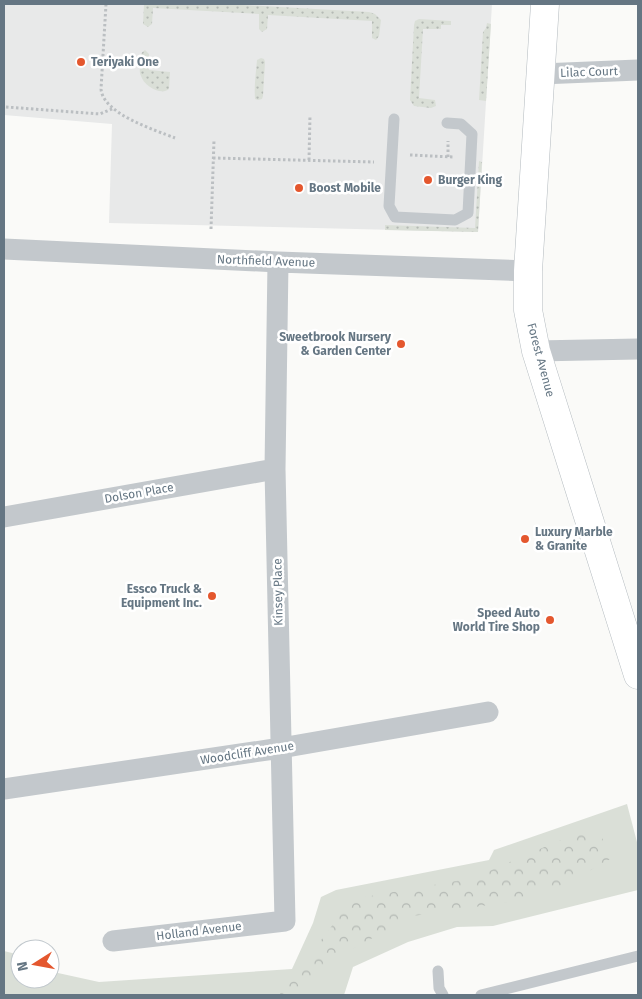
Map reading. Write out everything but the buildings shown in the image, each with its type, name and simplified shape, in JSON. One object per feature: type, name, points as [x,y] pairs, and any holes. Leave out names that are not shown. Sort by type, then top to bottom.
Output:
[{"type":"main road","name":"Forest Avenue","points":[[545,4],[528,271],[528,310],[536,351],[638,675]]},
{"type":"street","name":"Lilac Court","points":[[541,74],[638,70]]},
{"type":"street","name":"Northfield Avenue","points":[[4,249],[528,271]]},
{"type":"street","name":"Kinsey Place","points":[[278,262],[275,469],[285,921]]},
{"type":"street","points":[[536,351],[638,349]]},
{"type":"street","name":"Dolson Place","points":[[4,517],[275,469]]},
{"type":"street","name":"Woodcliff Avenue","points":[[4,789],[281,748],[488,712]]},
{"type":"street","name":"Holland Avenue","points":[[112,941],[285,921]]},
{"type":"lane","points":[[394,120],[389,206],[396,217],[455,220],[468,213],[472,134],[462,124],[447,123]]},
{"type":"lane","points":[[482,995],[638,956]]},
{"type":"lane","points":[[438,971],[439,988],[443,995]]},
{"type":"path","points":[[106,4],[101,89],[103,97],[130,120],[175,138]]},
{"type":"path","points":[[6,107],[100,114],[114,108]]},
{"type":"path","points":[[309,160],[310,115]]},
{"type":"path","points":[[211,229],[214,140]]},
{"type":"path","points":[[404,155],[457,158]]},
{"type":"path","points":[[213,158],[375,162]]},
{"type":"shaded area","points":[[4,4],[492,4],[478,232],[109,223],[112,124],[4,115]]},
{"type":"green space","points":[[144,4],[225,4],[369,12],[375,14],[381,20],[379,36],[376,40],[372,38],[372,21],[268,15],[267,29],[262,32],[259,29],[259,14],[153,8],[152,24],[148,27],[143,24]]},
{"type":"green space","points":[[419,19],[451,21],[451,25],[441,25],[441,29],[423,29],[419,98],[435,100],[436,106],[431,108],[414,106],[410,100],[414,25],[415,21]]},
{"type":"green space","points":[[487,23],[491,24],[486,101],[479,100],[483,32]]},
{"type":"green space","points":[[145,50],[149,54],[149,70],[170,72],[169,89],[166,91],[157,91],[143,80],[140,74],[140,58]]},
{"type":"green space","points":[[261,58],[265,62],[263,96],[262,99],[258,100],[255,99],[255,79],[257,60]]},
{"type":"green space","points":[[479,161],[482,162],[478,232],[385,230],[385,225],[475,228]]},
{"type":"green space","points":[[627,804],[638,846],[638,890],[493,926],[457,927],[408,942],[353,967],[344,995],[4,995],[4,951],[10,952],[10,989],[60,989],[60,973],[99,982],[292,969],[313,923],[321,897],[336,890],[489,860],[494,850]]},
{"type":"green space","points":[[599,832],[612,858],[568,883],[509,902],[413,916],[347,952],[289,995],[279,995],[331,927],[348,900],[473,878],[577,833]]},
{"type":"place","name":"Teriyaki One","points":[[81,62]]},
{"type":"place","name":"Burger King","points":[[428,180]]},
{"type":"place","name":"Boost Mobile","points":[[299,188]]},
{"type":"place","name":"Sweetbrook Nursery & Garden Center","points":[[401,344]]},
{"type":"place","name":"Luxury Marble & Granite","points":[[525,539]]},
{"type":"place","name":"Essco Truck & Equipment Inc.","points":[[212,596]]},
{"type":"place","name":"Speed Auto World Tire Shop","points":[[550,620]]}]
